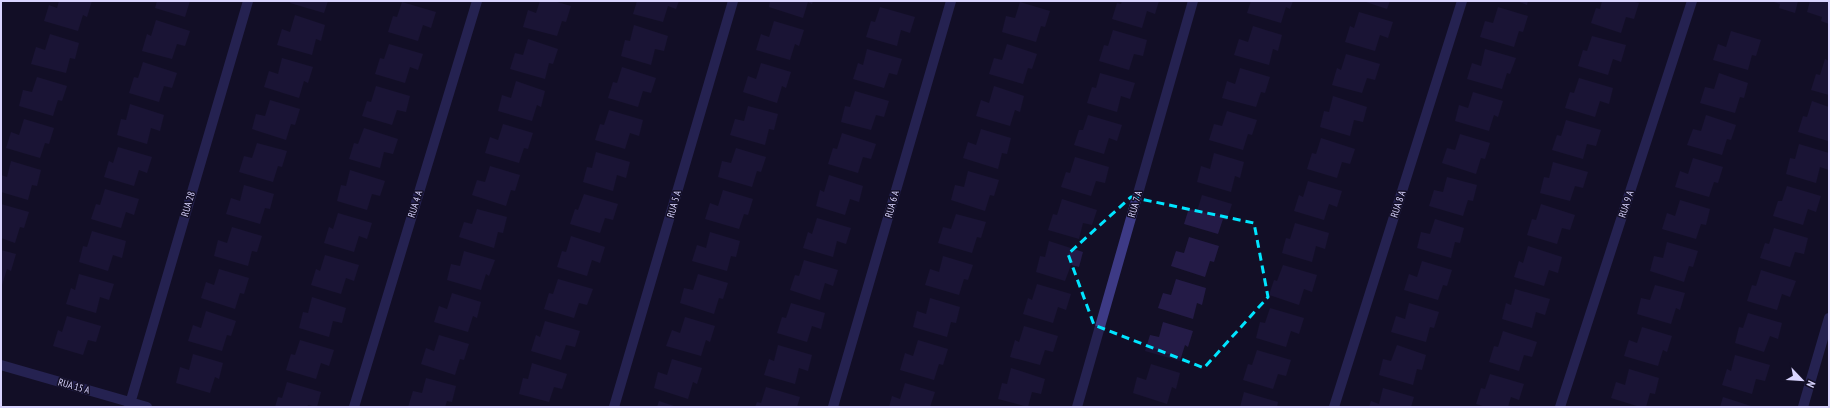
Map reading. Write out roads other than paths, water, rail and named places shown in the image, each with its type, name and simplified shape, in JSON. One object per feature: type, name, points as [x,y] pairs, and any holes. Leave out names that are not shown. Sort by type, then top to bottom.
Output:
[{"type":"street","name":"RUA 28","points":[[130,404],[248,1]]},
{"type":"street","name":"RUA 4 A","points":[[354,407],[477,1]]},
{"type":"street","name":"RUA 5 A","points":[[614,407],[733,1]]},
{"type":"street","name":"RUA 6 A","points":[[833,407],[950,1]]},
{"type":"street","name":"RUA 7 A","points":[[1077,407],[1193,1]]},
{"type":"street","name":"RUA 8 A","points":[[1334,407],[1462,1]]},
{"type":"street","name":"RUA 9 A","points":[[1560,407],[1692,1]]},
{"type":"street","points":[[1803,407],[1829,318]]},
{"type":"street","name":"RUA 15 A","points":[[1,365],[130,404],[148,407]]}]
